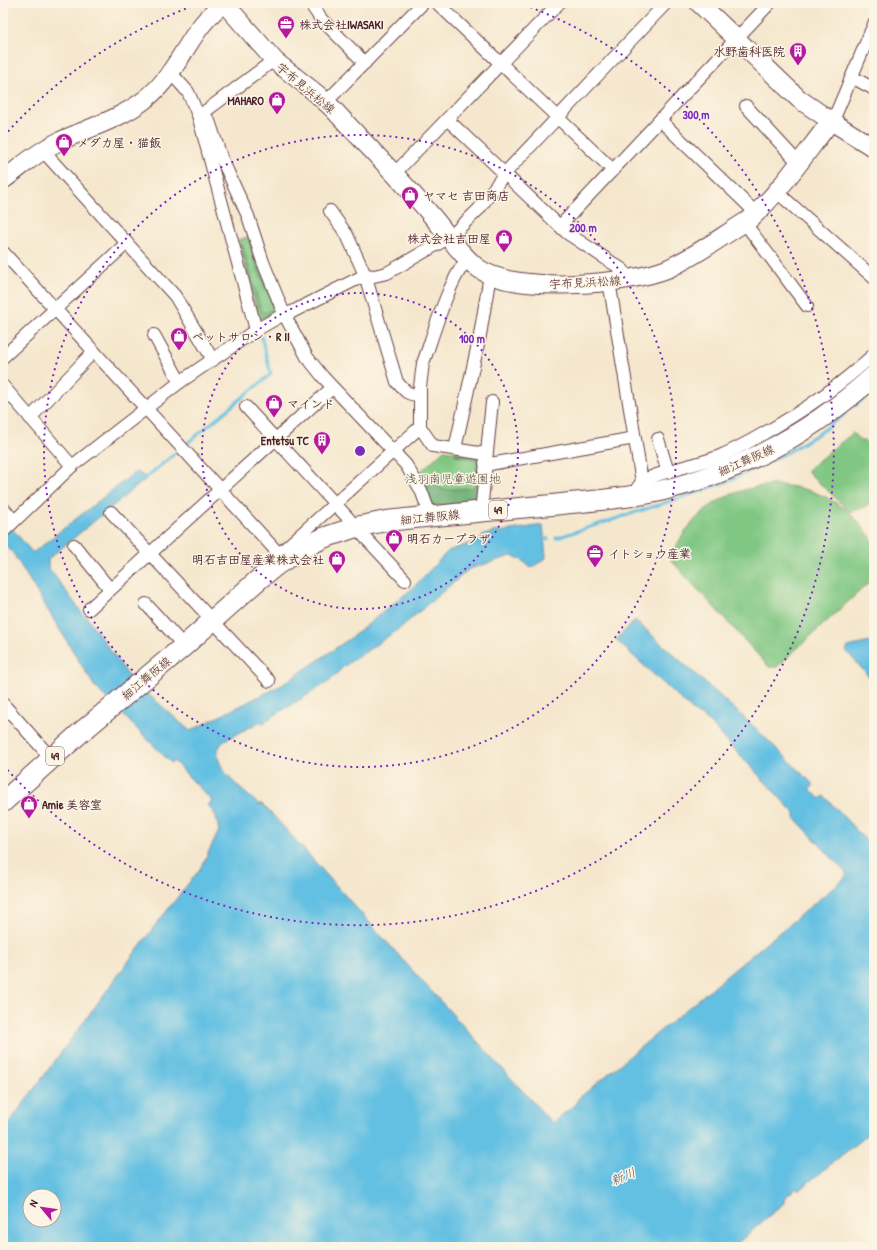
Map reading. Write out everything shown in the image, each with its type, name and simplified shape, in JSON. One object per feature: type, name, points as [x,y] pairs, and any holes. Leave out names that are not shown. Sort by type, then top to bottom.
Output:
[{"type":"main road","name":"宇布見浜松線","points":[[223,3],[274,60],[326,102],[429,212],[468,260],[478,269],[491,276],[505,279],[550,285],[572,285],[617,280],[654,273],[677,264],[750,218],[776,191],[831,121]]},
{"type":"main road","points":[[3,180],[57,142],[125,113],[156,90],[171,73],[198,30],[223,3]]},
{"type":"main road","points":[[699,3],[796,96],[831,121],[874,148]]},
{"type":"main road","name":"細江舞阪線","points":[[3,802],[184,646],[263,576],[281,557],[300,550],[354,523],[481,512],[639,489],[678,486],[714,474],[766,452],[799,433],[830,412],[874,376]]},
{"type":"street","points":[[310,3],[321,19],[365,63]]},
{"type":"street","points":[[326,102],[423,3]]},
{"type":"street","points":[[437,3],[613,170]]},
{"type":"street","points":[[394,174],[559,3]]},
{"type":"street","points":[[3,508],[9,526],[72,466],[180,382],[256,330],[284,314],[292,312],[365,276],[374,276],[387,273],[450,237],[479,209],[504,174],[666,3]]},
{"type":"street","points":[[560,226],[770,3]]},
{"type":"street","points":[[831,121],[835,116],[852,78],[874,24]]},
{"type":"street","points":[[200,114],[274,60]]},
{"type":"street","points":[[171,73],[188,92],[200,114],[256,330]]},
{"type":"street","points":[[852,78],[874,89]]},
{"type":"street","points":[[746,106],[799,162]]},
{"type":"street","points":[[200,114],[209,121],[221,157],[248,216],[263,262],[284,314],[311,362],[332,388],[406,464],[417,481],[425,499],[428,517]]},
{"type":"street","points":[[447,119],[567,233],[624,270],[617,280],[635,438],[639,489]]},
{"type":"street","points":[[660,120],[750,218],[807,306]]},
{"type":"street","points":[[43,151],[176,296],[213,360]]},
{"type":"street","points":[[776,191],[874,278]]},
{"type":"street","points":[[330,211],[347,235],[365,276],[397,382],[410,395],[420,395]]},
{"type":"street","points":[[3,357],[128,243]]},
{"type":"street","points":[[3,252],[281,557],[335,504],[420,428]]},
{"type":"street","points":[[468,260],[464,263],[454,280],[427,352],[421,375],[420,428],[433,446],[455,449],[485,458],[490,464],[635,438]]},
{"type":"street","points":[[455,449],[480,335],[491,276]]},
{"type":"street","points":[[154,335],[180,382]]},
{"type":"street","points":[[30,418],[94,351]]},
{"type":"street","points":[[639,489],[649,478],[721,456],[791,418],[833,388],[874,354]]},
{"type":"street","points":[[3,386],[72,466]]},
{"type":"street","points":[[89,609],[332,388]]},
{"type":"street","points":[[481,512],[485,458],[492,402]]},
{"type":"street","points":[[246,407],[405,580]]},
{"type":"street","points":[[658,439],[668,472]]},
{"type":"street","points":[[111,512],[269,682]]},
{"type":"street","points":[[74,545],[110,589]]},
{"type":"street","points":[[146,604],[184,646]]},
{"type":"street","points":[[3,704],[52,759]]},
{"type":"green space","points":[[251,236],[276,312],[262,319],[238,240]]},
{"type":"green space","points":[[251,241],[277,306],[276,312],[262,319],[258,318],[240,247],[241,244],[243,246],[261,311],[264,313],[267,312],[273,306],[256,264],[250,245]]},
{"type":"green space","points":[[853,433],[860,441],[865,441],[874,448],[874,499],[865,507],[850,512],[808,472],[809,468]]},
{"type":"green space","name":"浅羽南児童遊園地","points":[[444,450],[482,456],[478,503],[432,507],[418,474]]},
{"type":"green space","points":[[455,454],[482,456],[477,502],[434,506],[432,505],[423,483],[426,475],[432,476],[438,486],[443,490],[471,488],[475,486],[478,461],[475,459],[457,456]]},
{"type":"green space","points":[[774,485],[811,491],[834,501],[844,508],[862,526],[872,539],[875,547],[875,561],[874,578],[777,667],[769,667],[670,559],[688,528],[711,506],[739,491]]},
{"type":"water","name":"新川","points":[[137,472],[147,478],[48,559],[48,567],[85,617],[86,616],[130,678],[190,731],[282,685],[352,637],[413,588],[448,551],[483,539],[482,536],[496,531],[499,532],[543,525],[546,558],[531,568],[520,559],[511,556],[469,569],[399,629],[343,667],[330,681],[265,721],[266,723],[263,724],[261,721],[224,741],[219,749],[218,758],[222,767],[236,784],[258,804],[262,804],[272,814],[552,1123],[575,1105],[578,1099],[845,878],[847,874],[794,817],[796,815],[712,725],[702,716],[698,715],[616,640],[635,620],[750,723],[814,785],[810,789],[820,799],[824,796],[874,849],[874,1129],[799,1190],[796,1188],[784,1198],[784,1203],[733,1247],[3,1247],[3,1131],[154,927],[200,869],[219,831],[216,816],[208,805],[212,801],[174,761],[171,763],[95,687],[13,553],[3,543],[3,518],[32,552],[34,552],[134,473]]},
{"type":"water","points":[[870,642],[874,644],[874,682],[846,651],[848,647]]},
{"type":"waterway","points":[[185,445],[271,374],[261,336]]},
{"type":"waterway","points":[[855,406],[874,391]]},
{"type":"waterway","points":[[556,538],[699,492],[736,478],[788,452],[821,432],[845,414]]},
{"type":"waterway","points":[[144,479],[178,451]]},
{"type":"place","name":"株式会社IWASAKI","points":[[286,39]]},
{"type":"place","name":"水野歯科医院","points":[[798,66]]},
{"type":"place","name":"MAHARO","points":[[277,115]]},
{"type":"place","name":"メダカ屋・猫飯","points":[[64,157]]},
{"type":"place","name":"ヤマセ 吉田商店","points":[[410,210]]},
{"type":"place","name":"株式会社吉田屋","points":[[504,253]]},
{"type":"place","name":"ペットサロン・R II","points":[[179,351]]},
{"type":"place","name":"マインド","points":[[274,418]]},
{"type":"place","name":"Entetsu TC","points":[[322,455]]},
{"type":"place","name":"明石カープラザ","points":[[394,553]]},
{"type":"place","name":"イトショウ産業","points":[[595,568]]},
{"type":"place","name":"明石吉田屋産業株式会社","points":[[337,574]]},
{"type":"place","name":"Amie 美容室","points":[[29,819]]}]
